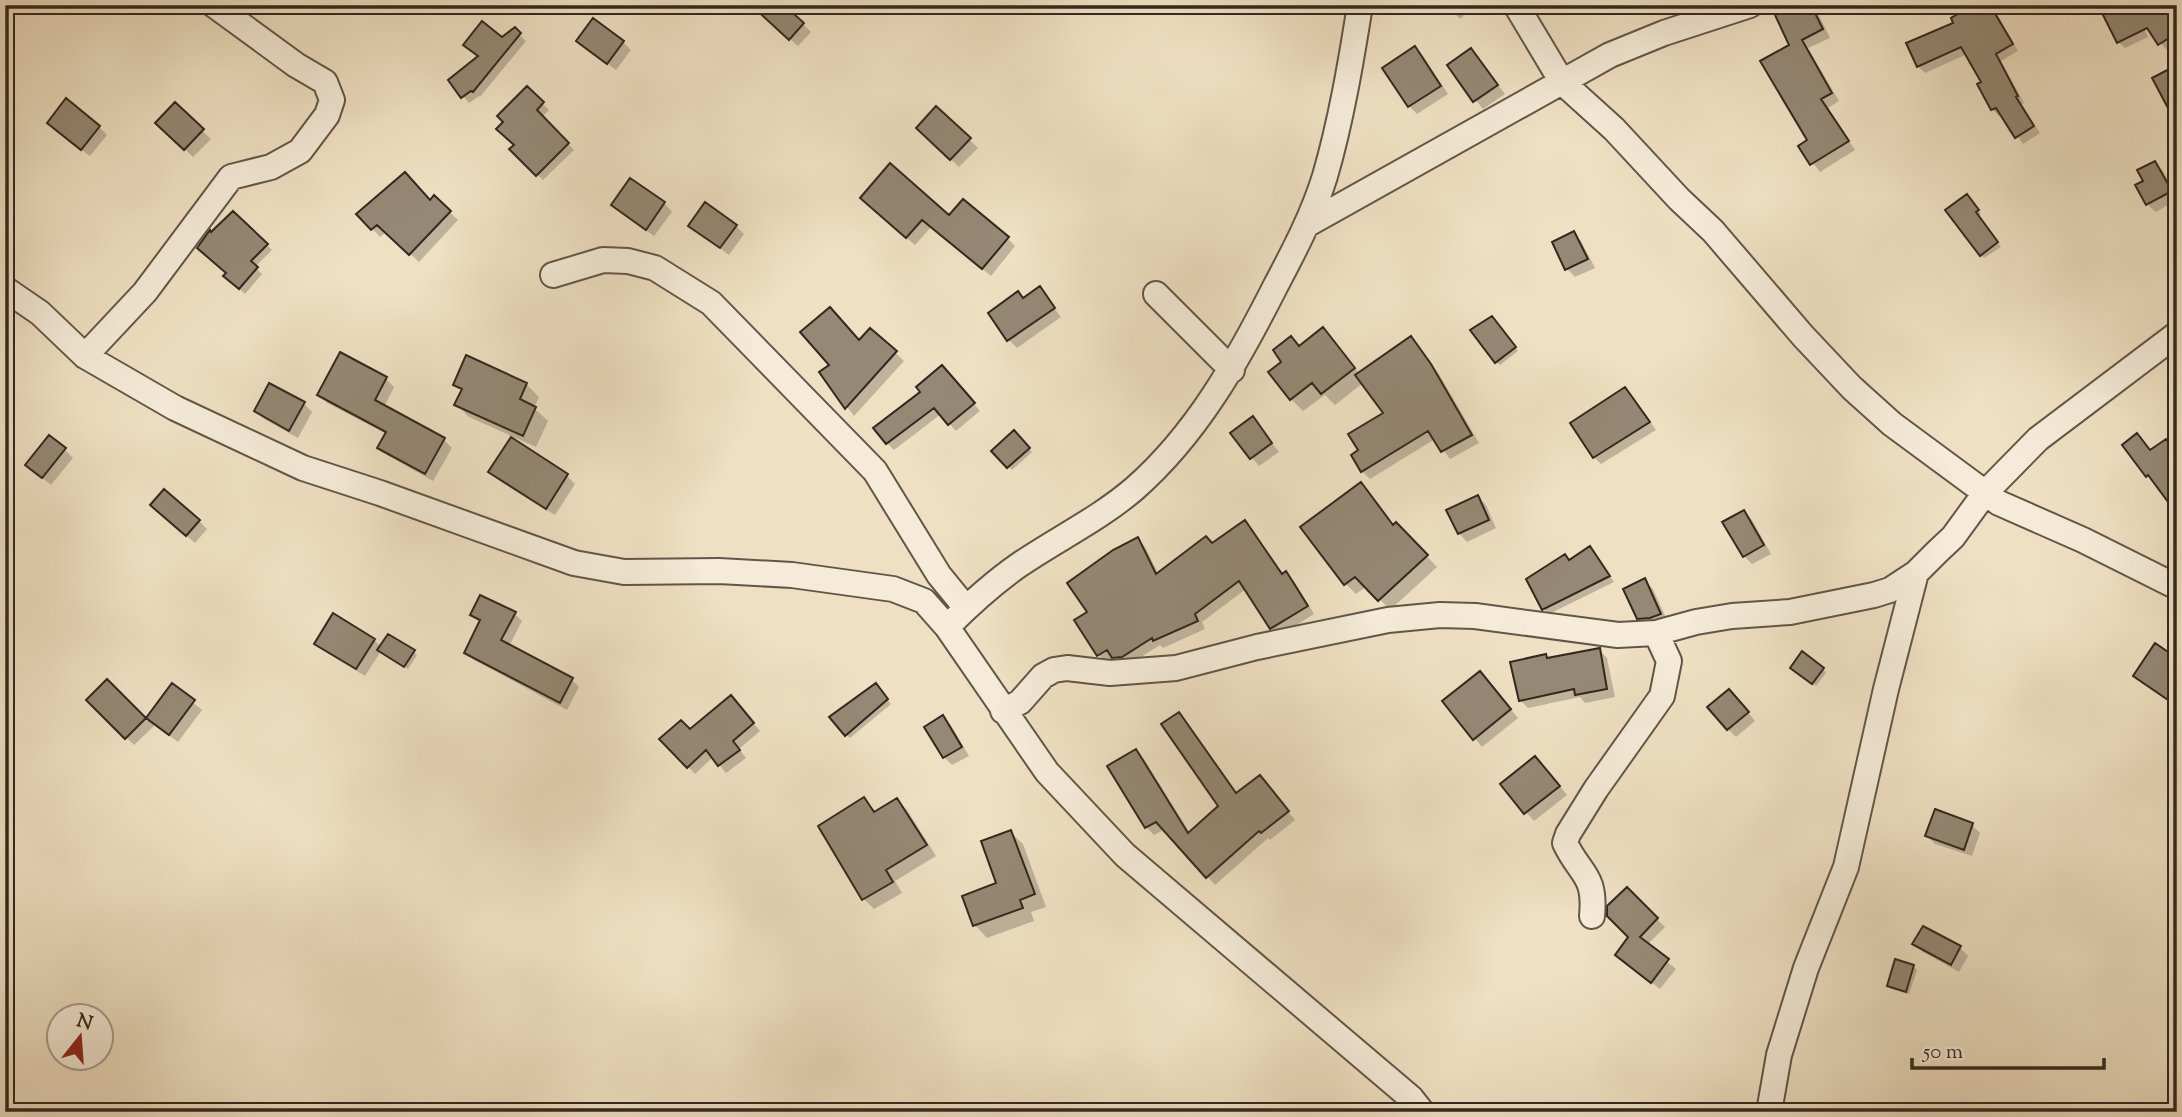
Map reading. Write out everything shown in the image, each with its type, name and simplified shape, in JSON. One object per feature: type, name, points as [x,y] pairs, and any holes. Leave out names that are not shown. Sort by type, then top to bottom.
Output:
[{"type":"street","points":[[85,356],[145,292],[231,177],[271,167],[300,150],[327,115],[332,100],[326,82],[296,65],[214,5]]},
{"type":"street","points":[[947,627],[1018,565],[1083,526],[1133,489],[1178,444],[1232,370],[1308,224],[1336,134],[1360,5]]},
{"type":"street","points":[[1516,5],[1562,82],[1614,129],[1679,199],[1713,231],[1803,336],[1852,388],[1892,424],[1985,493],[2019,513],[2083,540],[2177,587]]},
{"type":"street","points":[[1308,224],[1610,55],[1750,5]]},
{"type":"street","points":[[553,275],[603,260],[628,261],[655,268],[711,303],[876,471],[939,575],[966,608]]},
{"type":"street","points":[[5,289],[40,313],[85,356],[175,408],[303,468],[380,492],[574,564],[624,572],[719,571],[792,575],[893,589],[924,601],[947,627],[987,682],[1003,711],[1047,772],[1125,855],[1411,1098],[1422,1112]]},
{"type":"street","points":[[1156,294],[1232,370]]},
{"type":"street","points":[[1003,711],[1020,702],[1043,676],[1054,670],[1067,668],[1110,673],[1176,668],[1257,647],[1388,620],[1440,615],[1475,616],[1618,635],[1656,633],[1696,622],[1732,616],[1790,612],[1890,590],[1916,573],[1953,537],[1985,493],[2038,439],[2177,334]]},
{"type":"street","points":[[1769,1112],[1779,1055],[1806,968],[1850,854],[1886,689],[1916,573]]},
{"type":"street","points":[[1592,916],[1594,898],[1591,883],[1565,843],[1596,789],[1662,696],[1669,662],[1656,633]]},
{"type":"building","points":[[751,5],[784,5],[804,23],[789,40]]},
{"type":"building","points":[[1795,5],[1811,5],[1823,29],[1802,40],[1832,93],[1821,99],[1849,141],[1810,165],[1798,146],[1807,140],[1760,61],[1789,45],[1775,15]]},
{"type":"building","points":[[1973,5],[1990,5],[2013,44],[1996,54],[2018,96],[2016,97],[2034,126],[2015,138],[1996,108],[1991,110],[1977,84],[1981,82],[1961,47],[1917,67],[1906,43],[1953,23],[1951,18]]},
{"type":"building","points":[[2098,5],[2169,5],[2177,18],[2177,33],[2158,45],[2147,28],[2117,43]]},
{"type":"building","points":[[593,18],[624,41],[607,64],[576,41]]},
{"type":"building","points":[[482,21],[502,37],[515,27],[521,33],[473,92],[461,98],[448,80],[478,56],[463,45]]},
{"type":"building","points":[[1415,46],[1441,86],[1408,107],[1382,68]]},
{"type":"building","points":[[1471,48],[1498,85],[1473,102],[1447,65]]},
{"type":"building","points":[[2177,65],[2177,125],[2152,78]]},
{"type":"building","points":[[527,86],[544,102],[537,110],[569,143],[536,176],[509,149],[514,145],[496,129],[503,122],[497,116]]},
{"type":"building","points":[[66,98],[100,126],[81,150],[47,123]]},
{"type":"building","points":[[175,102],[204,129],[184,150],[155,123]]},
{"type":"building","points":[[936,106],[971,138],[950,160],[916,128]]},
{"type":"building","points":[[2155,161],[2172,191],[2146,205],[2135,185],[2143,181],[2137,170]]},
{"type":"building","points":[[890,163],[949,215],[963,199],[1009,237],[982,269],[922,220],[906,238],[860,198]]},
{"type":"building","points":[[405,172],[430,200],[434,195],[451,211],[409,255],[377,225],[371,230],[356,214]]},
{"type":"building","points":[[630,178],[665,202],[646,230],[611,205]]},
{"type":"building","points":[[1967,194],[1979,210],[1976,212],[1998,242],[1980,256],[1945,210]]},
{"type":"building","points":[[705,202],[737,225],[720,248],[688,226]]},
{"type":"building","points":[[233,211],[268,244],[251,261],[258,267],[239,289],[223,276],[226,273],[197,248],[210,230],[211,232]]},
{"type":"building","points":[[1574,231],[1588,259],[1565,270],[1552,242]]},
{"type":"building","points":[[1040,286],[1055,308],[1007,341],[988,313],[1018,291],[1023,298]]},
{"type":"building","points":[[830,307],[859,340],[870,328],[897,351],[845,409],[819,372],[829,365],[800,332]]},
{"type":"building","points":[[1492,316],[1516,347],[1495,363],[1470,330]]},
{"type":"building","points":[[1323,327],[1355,368],[1321,394],[1312,383],[1290,400],[1268,372],[1281,362],[1273,350],[1291,336],[1299,346]]},
{"type":"building","points":[[1411,336],[1431,364],[1472,435],[1441,452],[1428,431],[1361,472],[1351,455],[1358,450],[1348,434],[1383,413],[1355,375]]},
{"type":"building","points":[[340,352],[387,377],[375,400],[445,438],[425,474],[377,448],[386,432],[317,395]]},
{"type":"building","points":[[466,355],[527,383],[520,399],[536,407],[523,436],[454,405],[462,389],[453,385]]},
{"type":"building","points":[[942,365],[975,403],[948,425],[934,408],[886,444],[873,428],[920,392],[916,387]]},
{"type":"building","points":[[269,383],[305,402],[289,431],[254,411]]},
{"type":"building","points":[[1625,387],[1650,422],[1593,458],[1570,423]]},
{"type":"building","points":[[1253,416],[1272,443],[1250,459],[1230,433]]},
{"type":"building","points":[[1014,430],[1030,448],[1007,468],[991,451]]},
{"type":"building","points":[[2137,433],[2150,450],[2166,439],[2177,454],[2177,514],[2122,445]]},
{"type":"building","points":[[49,435],[66,448],[42,478],[25,465]]},
{"type":"building","points":[[511,437],[568,474],[546,509],[488,472]]},
{"type":"building","points":[[1361,482],[1393,525],[1396,522],[1428,555],[1378,601],[1355,577],[1344,585],[1300,527]]},
{"type":"building","points":[[164,489],[200,520],[186,536],[150,505]]},
{"type":"building","points":[[1478,495],[1489,520],[1458,534],[1446,510]]},
{"type":"building","points":[[1744,510],[1764,545],[1743,557],[1722,522]]},
{"type":"building","points":[[1245,520],[1282,574],[1286,571],[1308,606],[1270,629],[1239,581],[1195,614],[1198,621],[1153,641],[1152,638],[1122,657],[1112,658],[1107,650],[1097,656],[1074,620],[1087,612],[1067,583],[1113,550],[1138,537],[1156,574],[1206,536],[1212,543]]},
{"type":"building","points":[[1590,546],[1610,576],[1542,610],[1526,579],[1565,554],[1569,560]]},
{"type":"building","points":[[1645,578],[1661,614],[1637,619],[1623,589]]},
{"type":"building","points":[[480,595],[516,612],[501,640],[573,678],[560,703],[464,653],[480,620],[470,615]]},
{"type":"building","points":[[333,613],[375,639],[356,669],[314,644]]},
{"type":"building","points":[[388,634],[415,650],[404,667],[377,650]]},
{"type":"building","points":[[2155,643],[2177,658],[2177,706],[2133,676]]},
{"type":"building","points":[[1600,648],[1607,689],[1575,695],[1574,689],[1519,701],[1510,662],[1546,654],[1547,658]]},
{"type":"building","points":[[1802,651],[1824,668],[1812,684],[1790,668]]},
{"type":"building","points":[[1480,671],[1511,709],[1473,740],[1442,701]]},
{"type":"building","points":[[107,679],[146,718],[125,739],[86,700]]},
{"type":"building","points":[[172,683],[195,700],[169,735],[146,718]]},
{"type":"building","points":[[876,683],[888,699],[845,736],[829,717]]},
{"type":"building","points":[[1729,689],[1749,712],[1727,730],[1707,707]]},
{"type":"building","points":[[731,695],[754,723],[733,741],[740,750],[718,766],[706,750],[687,768],[659,739],[681,720],[690,729]]},
{"type":"building","points":[[1179,712],[1236,793],[1260,775],[1289,811],[1261,833],[1259,831],[1206,878],[1156,822],[1145,828],[1107,766],[1136,749],[1188,833],[1218,806],[1161,724]]},
{"type":"building","points":[[943,715],[962,747],[943,758],[924,727]]},
{"type":"building","points":[[1535,756],[1560,786],[1524,814],[1500,784]]},
{"type":"building","points":[[864,797],[874,812],[897,798],[927,845],[886,870],[893,882],[862,900],[818,826]]},
{"type":"building","points":[[1935,809],[1973,823],[1964,850],[1925,836]]},
{"type":"building","points":[[1011,830],[1035,894],[1020,900],[1023,908],[973,926],[962,896],[996,883],[981,841]]},
{"type":"building","points":[[1627,887],[1658,918],[1640,937],[1669,959],[1651,983],[1615,955],[1628,937],[1607,916],[1607,906]]},
{"type":"building","points":[[1923,926],[1961,946],[1951,965],[1912,944]]},
{"type":"building","points":[[1895,959],[1914,965],[1906,992],[1887,986]]}]
